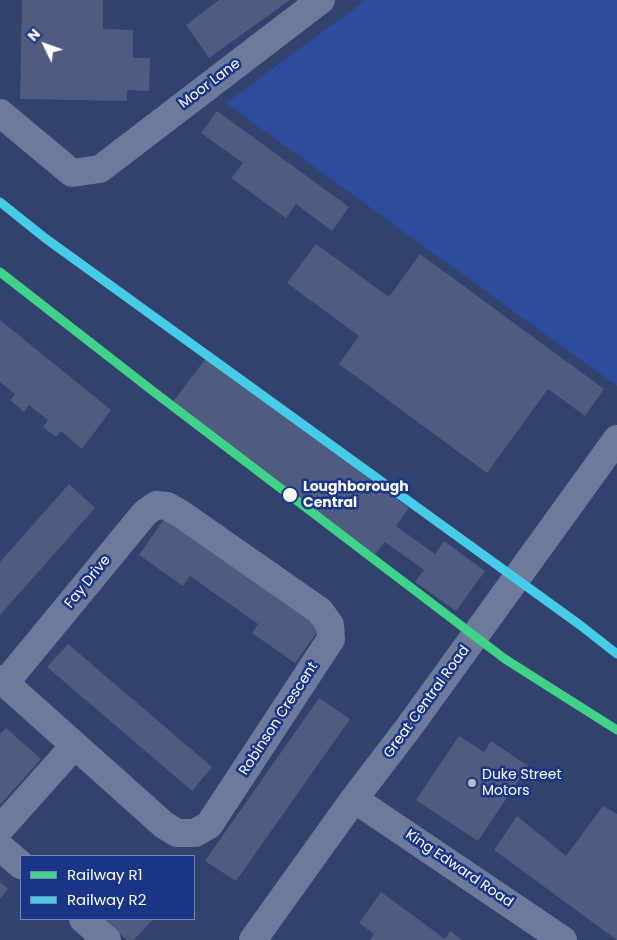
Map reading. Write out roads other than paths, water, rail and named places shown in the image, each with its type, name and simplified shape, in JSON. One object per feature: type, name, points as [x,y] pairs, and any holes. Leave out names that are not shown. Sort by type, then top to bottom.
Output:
[{"type":"street","name":"Moor Lane","points":[[0,113],[72,173],[100,169],[321,0]]},
{"type":"street","name":"Great Central Road","points":[[253,940],[617,439]]},
{"type":"street","name":"Fay Drive","points":[[74,746],[2,681],[145,513],[156,505],[168,506],[181,514]]},
{"type":"street","name":"Robinson Crescent","points":[[74,746],[164,825],[177,833],[195,833],[209,825],[331,639],[330,625],[320,611],[181,514]]},
{"type":"street","points":[[0,829],[74,746]]},
{"type":"street","name":"King Edward Road","points":[[354,799],[563,940]]},
{"type":"street","points":[[0,846],[20,864]]},
{"type":"street","points":[[84,920],[107,940]]},
{"type":"rail line","name":"R2","points":[[0,202],[45,238],[580,625],[617,654]]},
{"type":"rail line","name":"R1","points":[[0,272],[154,392],[505,659],[617,730]]},
{"type":"place","name":"Loughborough Central","points":[[290,495]]},
{"type":"place","name":"Duke Street Motors","points":[[472,783]]}]
